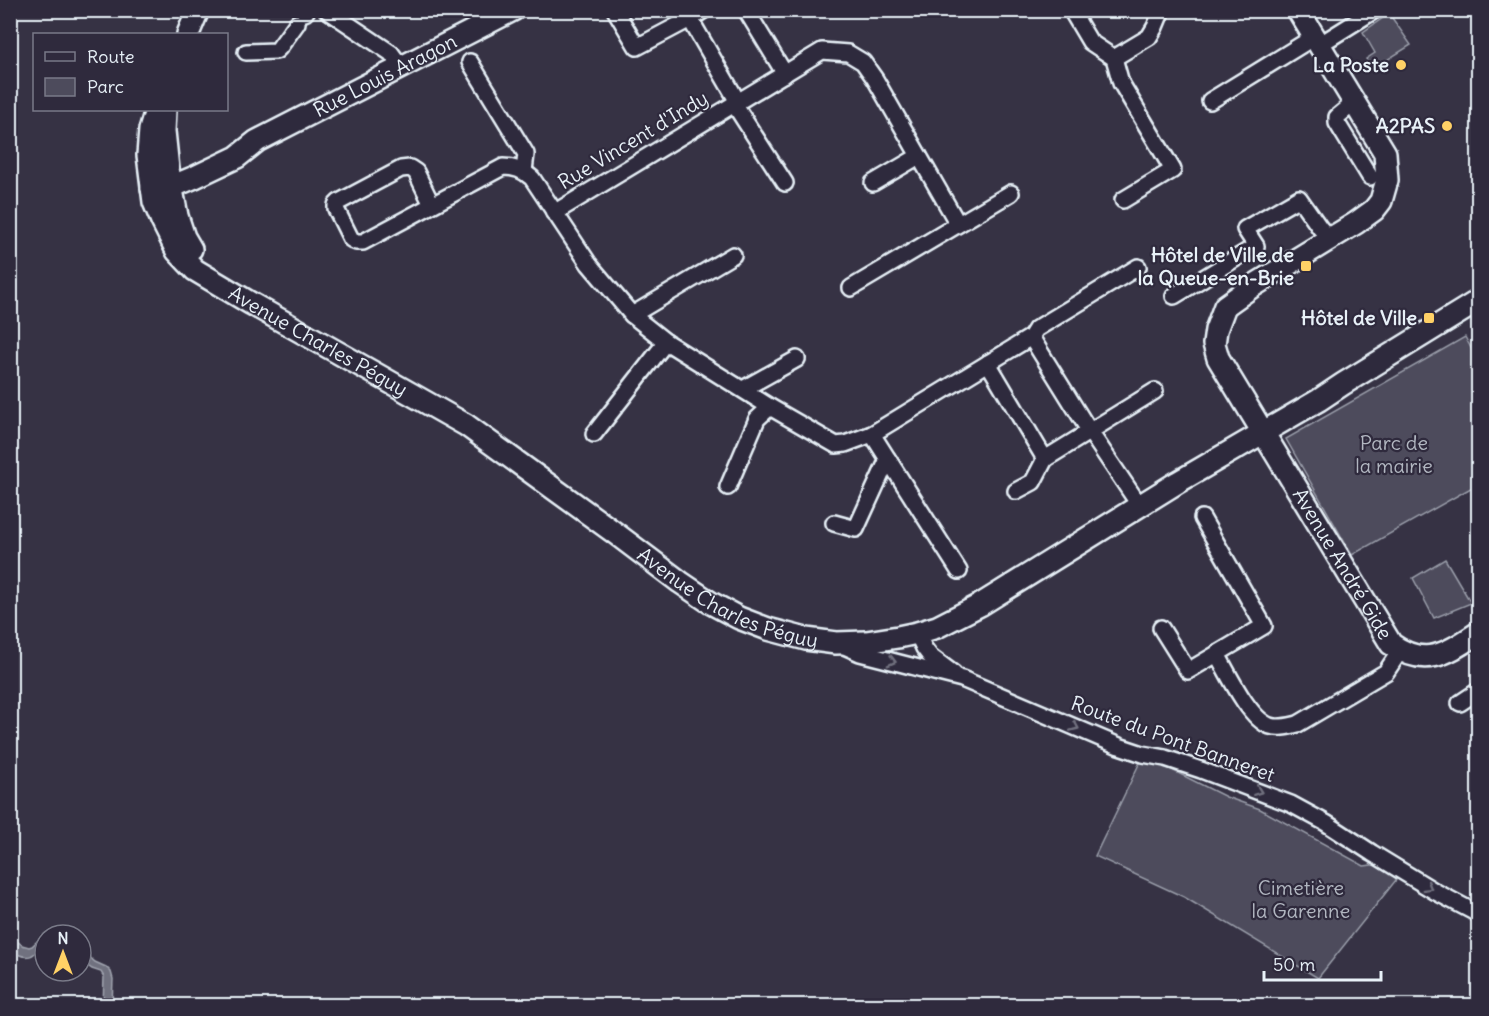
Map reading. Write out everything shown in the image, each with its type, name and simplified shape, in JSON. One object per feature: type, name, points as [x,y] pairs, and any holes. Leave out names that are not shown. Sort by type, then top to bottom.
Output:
[{"type":"street","points":[[188,33],[198,10]]},
{"type":"street","points":[[327,10],[391,53],[402,68]]},
{"type":"street","name":"Rue Louis Aragon","points":[[161,179],[237,157],[257,141],[513,10]]},
{"type":"street","points":[[615,10],[637,47],[704,10]]},
{"type":"street","points":[[747,10],[785,74]]},
{"type":"street","points":[[1071,10],[1090,42],[1114,58],[1121,83],[1173,170],[1124,200]]},
{"type":"street","points":[[1114,58],[1149,36],[1162,10]]},
{"type":"street","name":"Avenue André Gide","points":[[1298,10],[1385,153],[1387,180],[1381,201],[1374,210],[1225,306],[1216,330],[1214,344],[1218,358],[1391,645],[1417,657],[1438,655],[1451,651],[1479,633]]},
{"type":"street","points":[[1210,101],[1375,10]]},
{"type":"street","points":[[246,52],[276,51],[303,16]]},
{"type":"street","points":[[690,19],[736,103]]},
{"type":"street","name":"Rue Vincent d'Indy","points":[[554,213],[822,51],[848,53],[862,62],[875,79],[958,224]]},
{"type":"street","points":[[470,62],[526,154],[524,171]]},
{"type":"street","name":"Rue Vincent d'Indy","points":[[736,103],[784,183]]},
{"type":"street","points":[[1354,103],[1337,117],[1336,123],[1370,177]]},
{"type":"street","points":[[156,111],[150,130],[148,154],[161,179]]},
{"type":"street","points":[[161,179],[165,111]]},
{"type":"street","points":[[873,183],[919,156]]},
{"type":"street","points":[[432,205],[416,172],[410,168],[401,169],[339,202],[336,210],[351,239],[363,242],[503,167],[513,167],[524,171],[532,178],[589,264],[632,315],[666,342],[836,445],[872,434],[1031,337],[1036,329],[1138,267]]},
{"type":"street","name":"Avenue Charles Péguy","points":[[161,179],[154,202],[177,251],[195,270],[466,425],[711,603],[768,629],[806,639],[836,643],[866,642],[917,633],[937,627],[980,605],[1178,482],[1263,434],[1479,301]]},
{"type":"street","points":[[851,288],[1011,193]]},
{"type":"street","points":[[1174,296],[1256,246],[1245,229],[1299,198],[1329,238]]},
{"type":"street","points":[[632,315],[733,255]]},
{"type":"street","points":[[1031,337],[1090,432],[1140,506]]},
{"type":"street","points":[[594,434],[666,342]]},
{"type":"street","points":[[743,390],[797,359]]},
{"type":"street","points":[[988,363],[1045,459]]},
{"type":"street","points":[[1016,491],[1033,482],[1045,459],[1155,391]]},
{"type":"street","points":[[728,487],[756,419],[770,407]]},
{"type":"street","points":[[872,434],[959,571]]},
{"type":"street","points":[[834,523],[856,529],[888,459]]},
{"type":"street","points":[[1161,628],[1188,671],[1264,626],[1202,518]]},
{"type":"street","points":[[917,633],[930,656],[962,679]]},
{"type":"street","name":"Route du Pont Banneret","points":[[836,643],[860,653],[962,679],[1119,746],[1201,770],[1291,804],[1436,892],[1479,914]]},
{"type":"street","points":[[1217,654],[1247,706],[1257,718],[1270,726],[1285,728],[1298,724],[1386,672],[1400,651]]},
{"type":"street","points":[[1461,703],[1479,692]]},
{"type":"green space","points":[[1390,15],[1411,45],[1385,61],[1386,64],[1373,72],[1366,59],[1375,53],[1363,32]]},
{"type":"green space","name":"Parc de la mairie","points":[[1465,337],[1478,361],[1478,484],[1352,555],[1286,439]]},
{"type":"green space","points":[[1445,559],[1471,603],[1434,618],[1413,578]]},
{"type":"green space","name":"Cimetière la Garenne","points":[[1141,760],[1162,765],[1226,797],[1260,809],[1364,866],[1380,864],[1400,875],[1318,978],[1184,897],[1095,856]]},
{"type":"water","points":[[11,936],[22,945],[32,946],[33,954],[30,956],[17,954],[11,943]]},
{"type":"water","points":[[93,960],[111,972],[112,1005],[103,1005],[104,977],[101,972],[93,969]]},
{"type":"place","name":"La Poste","points":[[1401,65]]},
{"type":"place","name":"A2PAS","points":[[1447,126]]},
{"type":"place","name":"Hôtel de Ville de la Queue-en-Brie","points":[[1306,266]]},
{"type":"place","name":"Hôtel de Ville","points":[[1429,318]]}]
